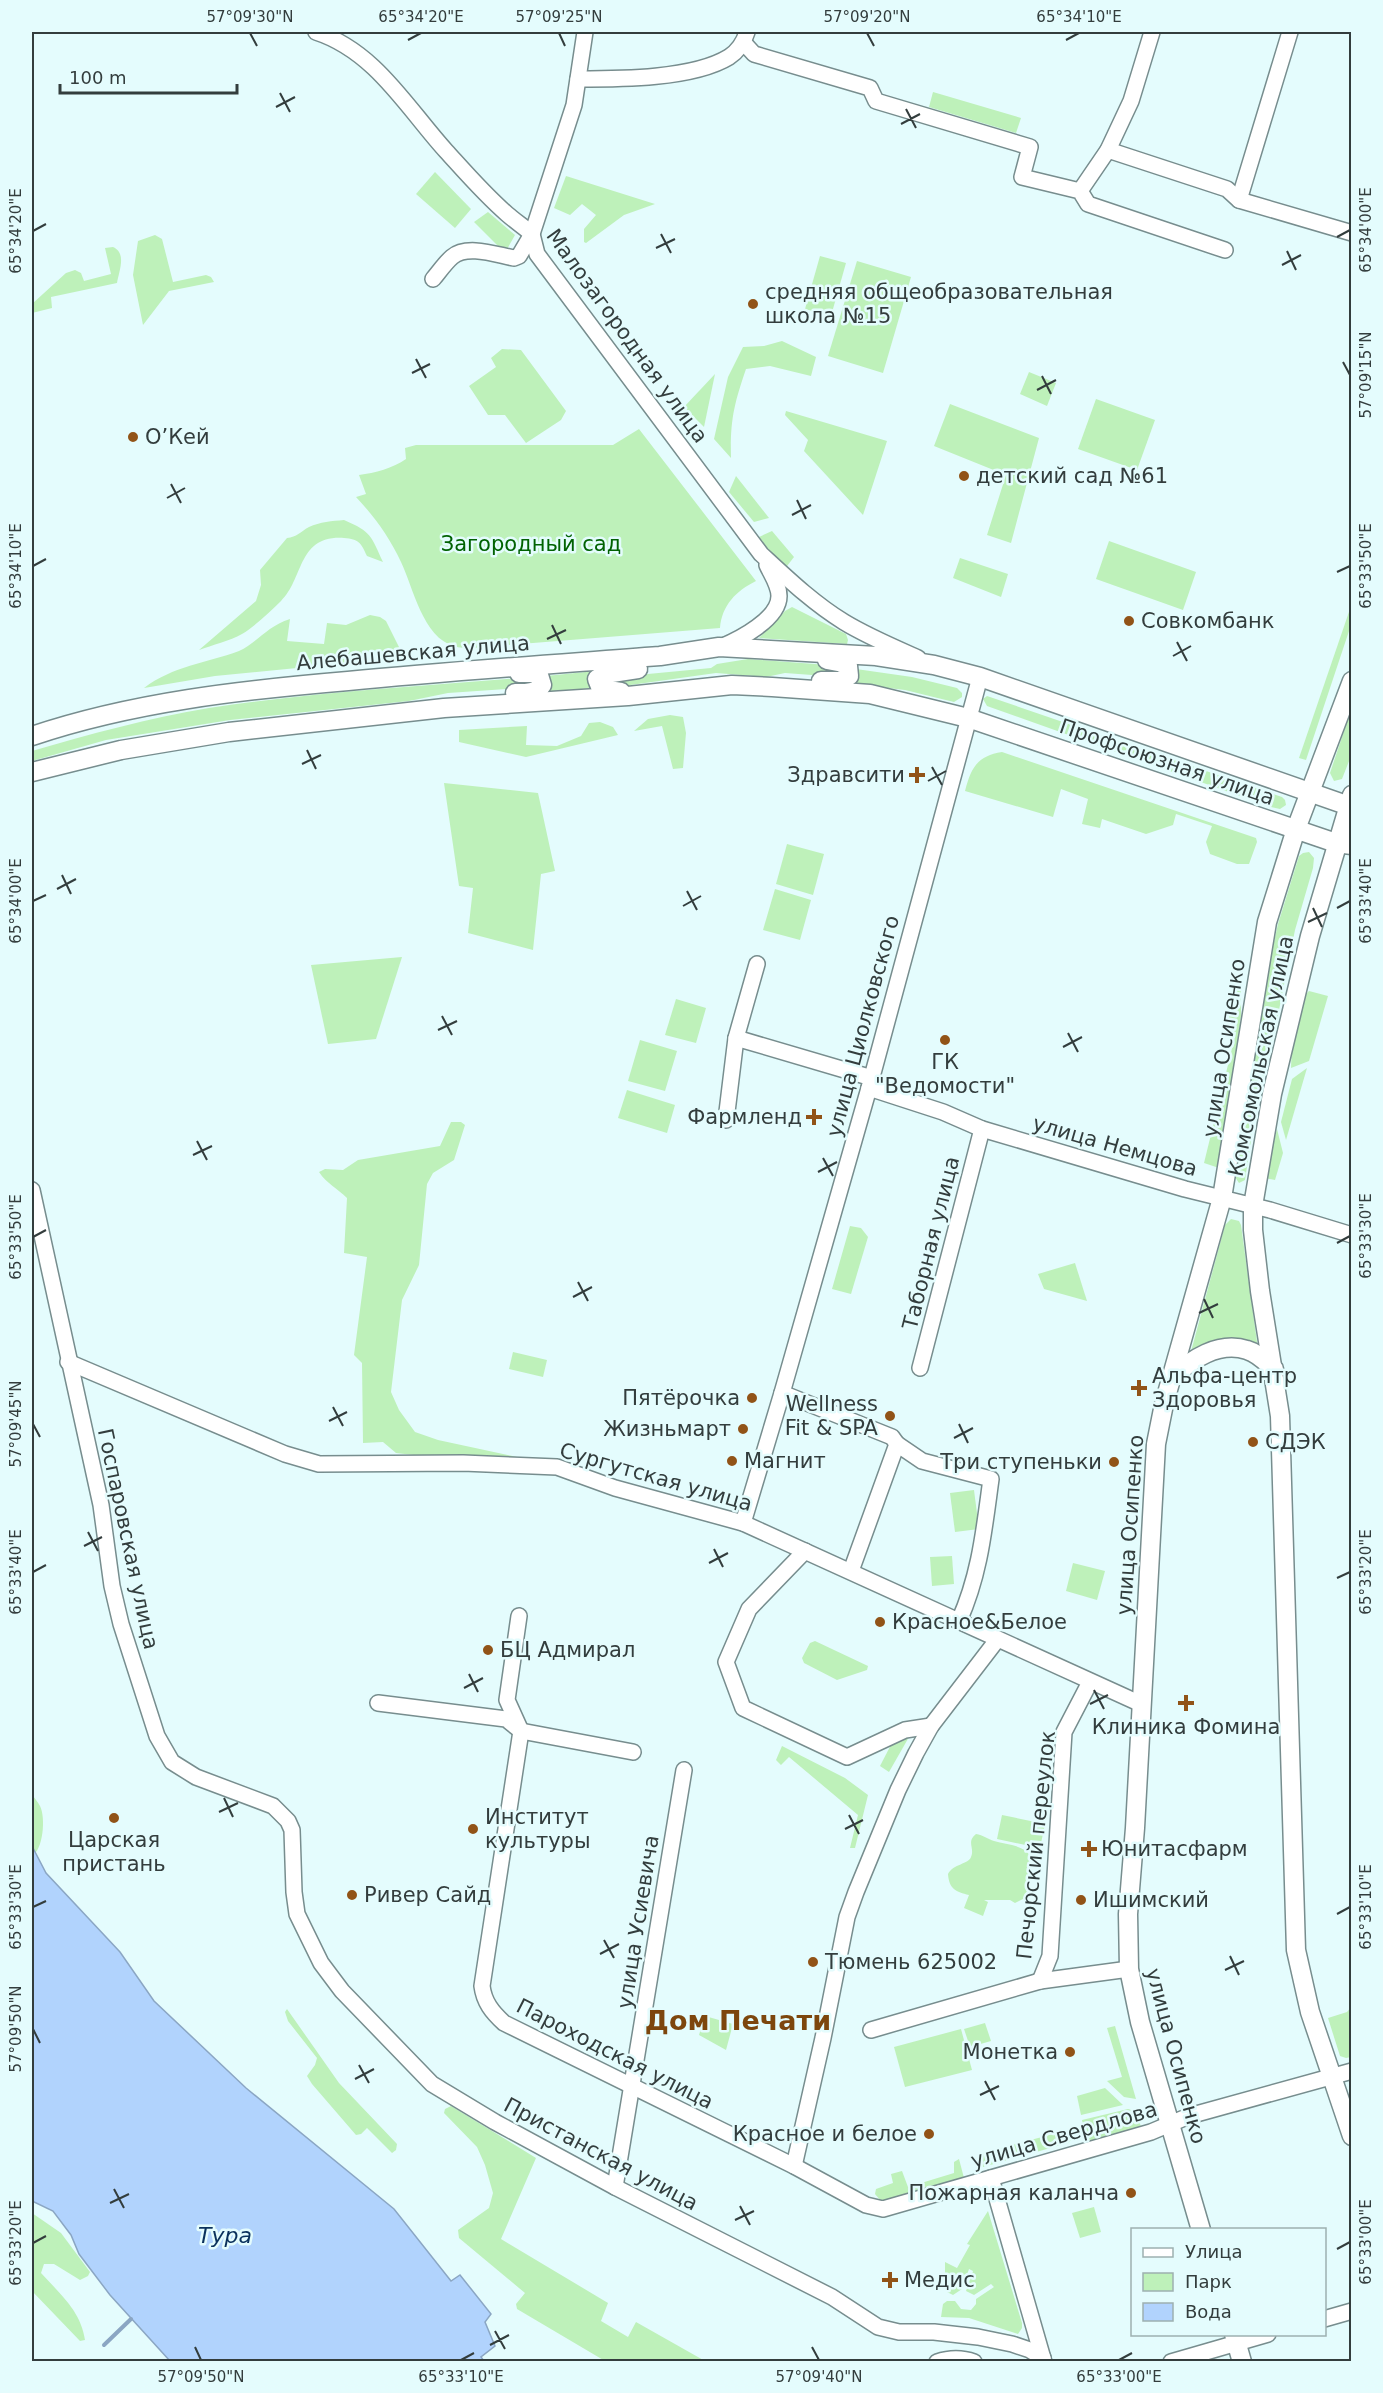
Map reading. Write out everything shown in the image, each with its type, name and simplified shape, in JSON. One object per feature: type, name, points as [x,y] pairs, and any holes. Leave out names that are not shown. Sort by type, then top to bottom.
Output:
[{"type":"main road","name":"Алебашевская улица","points":[[32,736],[110,715],[225,694],[421,674],[660,656],[719,647],[805,651],[851,663],[934,665],[980,677]]},
{"type":"main road","points":[[628,696],[619,691],[601,689],[597,680],[605,674],[638,669],[660,656]]},
{"type":"main road","points":[[772,687],[789,680],[845,680],[851,663]]},
{"type":"main road","points":[[468,707],[494,695],[535,692],[540,690],[542,685],[539,675],[534,673],[511,673],[497,670]]},
{"type":"main road","name":"Профсоюзная улица","points":[[980,677],[1310,793],[1350,803]]},
{"type":"main road","name":"улица Осипенко","points":[[1201,2228],[1140,2022],[1129,1969],[1128,1914],[1135,1827],[1156,1444],[1171,1379],[1222,1198],[1267,922],[1296,829],[1352,681]]},
{"type":"main road","points":[[32,772],[121,750],[229,732],[444,708],[628,696],[732,685],[870,694],[968,718]]},
{"type":"main road","name":"Профсоюзная улица","points":[[968,718],[1344,844]]},
{"type":"main road","name":"Комсомольская улица","points":[[1350,803],[1344,844],[1310,936],[1272,1094],[1253,1206],[1255,1248],[1280,1416],[1296,1950],[1310,2012],[1352,2136]]},
{"type":"main road","points":[[1171,1379],[1194,1359],[1222,1349],[1248,1350],[1259,1356],[1274,1370]]},
{"type":"main road","points":[[1235,2339],[1242,2361]]},
{"type":"street","points":[[316,32],[343,43],[363,57],[381,74],[470,177],[508,215],[532,234],[574,105],[585,32]]},
{"type":"street","points":[[1080,191],[1108,150],[1131,101],[1152,32]]},
{"type":"street","points":[[1239,200],[1290,32]]},
{"type":"street","points":[[578,80],[645,78],[711,65],[730,57],[746,37],[753,54],[870,88],[876,100],[1030,147],[1022,177],[1080,191],[1088,204],[1225,249]]},
{"type":"street","points":[[1108,150],[1227,189],[1239,200],[1352,233]]},
{"type":"street","name":"Малозагородная улица","points":[[433,279],[452,256],[460,253],[477,252],[514,258],[519,256],[532,234]]},
{"type":"street","name":"Малозагородная улица","points":[[532,234],[537,254],[761,554],[777,585],[779,595],[777,606],[753,630],[738,640],[719,647]]},
{"type":"street","name":"Малозагородная улица","points":[[761,554],[803,592],[856,629],[934,665]]},
{"type":"street","points":[[851,663],[856,629]]},
{"type":"street","name":"улица Циолковского","points":[[743,1523],[871,1083],[980,677]]},
{"type":"street","points":[[726,1120],[736,1038],[758,964]]},
{"type":"street","name":"улица Немцова","points":[[736,1038],[871,1083],[982,1129],[1352,1235]]},
{"type":"street","name":"Таборная улица","points":[[920,1368],[982,1129]]},
{"type":"street","name":"Госпаровская улица","points":[[32,1190],[100,1505],[114,1595],[157,1736],[172,1762],[196,1777],[273,1806],[288,1821]]},
{"type":"street","name":"Сургутская улица","points":[[68,1362],[285,1454],[319,1464],[464,1463],[557,1467],[615,1488],[743,1523],[1141,1704]]},
{"type":"street","points":[[782,1394],[892,1437],[897,1444],[922,1461],[991,1479],[981,1554],[973,1588],[959,1621]]},
{"type":"street","points":[[851,1571],[897,1444]]},
{"type":"street","points":[[805,1551],[749,1609],[726,1662],[743,1707],[847,1757],[905,1730],[931,1726]]},
{"type":"street","points":[[519,1616],[507,1700],[521,1731]]},
{"type":"street","points":[[794,2166],[847,1917],[898,1790],[931,1726],[997,1640]]},
{"type":"street","name":"Печорский переулок","points":[[1040,1981],[1050,1956],[1065,1732],[1090,1682]]},
{"type":"street","points":[[378,1703],[506,1719],[521,1731],[633,1752]]},
{"type":"street","name":"Пароходская улица","points":[[521,1731],[484,1973],[483,1994],[494,2014],[504,2023],[794,2166]]},
{"type":"street","name":"улица Усиевича","points":[[615,2187],[684,1770]]},
{"type":"street","name":"Пристанская улица","points":[[288,1821],[292,1830],[297,1914],[321,1963],[342,1992],[432,2084],[495,2122],[615,2187],[832,2297],[878,2327],[899,2332],[934,2332],[978,2337],[1030,2350],[1043,2360]]},
{"type":"street","points":[[871,2030],[1040,1981],[1129,1969]]},
{"type":"street","name":"улица Свердлова","points":[[794,2166],[866,2205],[883,2209],[1170,2126],[1189,2116],[1352,2071]]},
{"type":"street","points":[[991,2178],[1043,2360]]},
{"type":"street","points":[[1326,2318],[1352,2312]]},
{"type":"street","points":[[1171,2361],[1235,2339],[1255,2336]]},
{"type":"street","points":[[937,2361],[945,2359],[974,2361]]},
{"type":"green space","points":[[933,92],[1021,118],[1016,133],[929,107]]},
{"type":"green space","points":[[435,172],[471,209],[455,228],[416,194]]},
{"type":"green space","points":[[566,176],[655,204],[624,215],[586,243],[584,242],[584,229],[596,215],[582,204],[570,215],[554,208]]},
{"type":"green space","points":[[488,212],[515,235],[505,253],[474,222]]},
{"type":"green space","points":[[155,235],[162,239],[173,282],[206,275],[214,282],[169,291],[143,325],[133,275],[138,241]]},
{"type":"green space","points":[[113,247],[120,253],[121,258],[117,283],[51,297],[52,308],[32,313],[32,304],[66,273],[75,270],[81,273],[84,281],[111,274],[105,248]]},
{"type":"green space","points":[[820,256],[846,263],[831,316],[805,309]]},
{"type":"green space","points":[[857,261],[911,277],[883,373],[828,356]]},
{"type":"green space","points":[[782,341],[816,357],[811,376],[770,366],[746,369],[734,413],[731,458],[714,439],[728,377],[743,347],[764,346]]},
{"type":"green space","points":[[502,349],[521,350],[566,411],[561,420],[526,443],[505,415],[488,415],[469,386],[496,367],[491,358]]},
{"type":"green space","points":[[1029,372],[1056,383],[1047,406],[1020,394]]},
{"type":"green space","points":[[715,374],[704,427],[684,407]]},
{"type":"green space","points":[[1096,399],[1155,420],[1137,470],[1078,449]]},
{"type":"green space","points":[[950,404],[1039,438],[1011,543],[987,535],[1006,475],[934,446]]},
{"type":"green space","points":[[786,411],[887,441],[863,515],[804,451],[808,440],[785,415]]},
{"type":"green space","name":"Загородный сад","points":[[639,429],[756,581],[742,589],[731,600],[724,612],[720,628],[472,648],[454,646],[443,641],[434,633],[420,610],[392,544],[356,497],[366,494],[359,475],[384,470],[401,462],[406,459],[405,448],[416,445],[613,445]]},
{"type":"green space","points":[[736,476],[769,518],[754,522],[729,492]]},
{"type":"green space","points":[[344,520],[370,536],[383,562],[367,556],[361,545],[353,539],[329,539],[318,543],[309,551],[288,592],[267,614],[242,634],[199,650],[256,601],[261,585],[260,570],[287,538],[317,524]]},
{"type":"green space","points":[[772,531],[794,557],[784,570],[759,537]]},
{"type":"green space","points":[[1109,541],[1196,572],[1183,610],[1096,579]]},
{"type":"green space","points":[[960,558],[1008,574],[1001,597],[953,578]]},
{"type":"green space","points":[[1351,606],[1351,625],[1306,760],[1299,758]]},
{"type":"green space","points":[[792,607],[846,634],[847,644],[759,638],[785,611]]},
{"type":"green space","points":[[370,615],[386,621],[403,655],[398,658],[215,676],[144,688],[178,670],[239,651],[275,626],[290,619],[287,641],[324,644],[327,623],[346,625]]},
{"type":"green space","points":[[748,659],[841,666],[839,677],[785,673],[766,677],[716,673],[609,688],[606,678],[711,668],[717,664]]},
{"type":"green space","points":[[856,669],[912,677],[957,688],[962,693],[962,697],[954,702],[905,690],[846,683]]},
{"type":"green space","points":[[595,671],[593,688],[543,692],[546,676]]},
{"type":"green space","points":[[533,677],[534,687],[448,693],[409,701],[230,720],[106,740],[32,761],[32,751],[120,727],[209,708],[330,694]]},
{"type":"green space","points":[[987,696],[1282,797],[1286,805],[1280,809],[1271,807],[987,706],[983,699]]},
{"type":"green space","points":[[1351,710],[1351,756],[1342,779],[1334,781],[1330,773]]},
{"type":"green space","points":[[670,715],[683,717],[686,733],[683,768],[673,769],[662,726],[634,731],[648,719]]},
{"type":"green space","points":[[600,722],[613,727],[618,735],[526,757],[459,742],[459,730],[527,726],[526,745],[557,746],[581,736],[589,723]]},
{"type":"green space","points":[[1002,752],[1256,838],[1257,842],[1249,864],[1237,864],[1210,854],[1206,842],[1212,826],[1176,814],[1173,825],[1146,834],[1102,819],[1100,828],[1082,824],[1088,799],[1061,789],[1053,817],[965,791],[976,764],[993,754]]},
{"type":"green space","points":[[444,783],[538,793],[555,871],[541,874],[533,950],[468,933],[473,888],[459,886]]},
{"type":"green space","points":[[787,844],[824,854],[813,895],[776,884]]},
{"type":"green space","points":[[1309,852],[1314,858],[1313,868],[1295,930],[1256,1107],[1245,1180],[1239,1183],[1235,1177],[1264,986],[1278,924],[1299,856]]},
{"type":"green space","points":[[775,889],[811,900],[800,940],[763,930]]},
{"type":"green space","points":[[402,957],[376,1039],[328,1044],[311,965]]},
{"type":"green space","points":[[1238,981],[1241,982],[1241,1016],[1219,1168],[1204,1163],[1236,1032],[1226,1029]]},
{"type":"green space","points":[[1309,991],[1328,996],[1309,1061],[1291,1068],[1292,1042],[1304,996]]},
{"type":"green space","points":[[676,999],[706,1008],[696,1043],[665,1035]]},
{"type":"green space","points":[[640,1040],[677,1051],[665,1091],[628,1081]]},
{"type":"green space","points":[[1307,1068],[1286,1140],[1281,1122],[1292,1079]]},
{"type":"green space","points":[[627,1090],[675,1105],[667,1133],[618,1118]]},
{"type":"green space","points":[[451,1122],[461,1122],[465,1125],[454,1160],[433,1173],[427,1184],[419,1265],[402,1300],[391,1392],[399,1410],[415,1432],[438,1440],[517,1457],[516,1459],[457,1460],[396,1453],[383,1442],[363,1443],[362,1363],[354,1355],[367,1257],[344,1253],[347,1198],[319,1172],[325,1169],[343,1170],[358,1160],[440,1146]]},
{"type":"green space","points":[[1277,1129],[1283,1153],[1275,1180],[1265,1178]]},
{"type":"green space","points":[[1231,1219],[1239,1221],[1241,1225],[1258,1349],[1189,1359],[1225,1225]]},
{"type":"green space","points":[[850,1226],[861,1228],[868,1237],[851,1294],[832,1289]]},
{"type":"green space","points":[[1075,1263],[1087,1301],[1044,1289],[1038,1274]]},
{"type":"green space","points":[[513,1352],[547,1360],[543,1377],[509,1369]]},
{"type":"green space","points":[[974,1490],[979,1529],[955,1532],[950,1493]]},
{"type":"green space","points":[[952,1556],[954,1584],[932,1586],[930,1557]]},
{"type":"green space","points":[[1073,1563],[1105,1571],[1097,1600],[1066,1591]]},
{"type":"green space","points":[[815,1641],[868,1666],[867,1670],[837,1680],[804,1663],[802,1658],[810,1643]]},
{"type":"green space","points":[[909,1737],[889,1772],[880,1766],[894,1739]]},
{"type":"green space","points":[[782,1746],[845,1778],[868,1795],[855,1848],[850,1848],[858,1815],[789,1757],[781,1765],[776,1760]]},
{"type":"green space","points":[[32,1794],[42,1811],[43,1826],[39,1847],[32,1856]]},
{"type":"green space","points":[[1002,1815],[1045,1824],[1040,1848],[997,1839]]},
{"type":"green space","points":[[976,1834],[1018,1847],[1030,1855],[1025,1898],[1015,1903],[1010,1900],[984,1900],[988,1902],[983,1916],[964,1908],[969,1895],[954,1889],[948,1874],[953,1868],[970,1859],[971,1842]]},
{"type":"green space","points":[[1351,2007],[1351,2057],[1346,2058],[1340,2056],[1328,2018],[1347,2012]]},
{"type":"green space","points":[[287,2009],[339,2083],[397,2144],[396,2150],[392,2153],[367,2128],[361,2134],[356,2135],[312,2084],[307,2076],[317,2058],[288,2021],[285,2012]]},
{"type":"green space","points":[[705,2016],[733,2024],[726,2050],[699,2035]]},
{"type":"green space","points":[[985,2023],[991,2041],[970,2047],[964,2029]]},
{"type":"green space","points":[[1115,2026],[1136,2099],[1124,2097],[1107,2081],[1122,2077],[1107,2028]]},
{"type":"green space","points":[[961,2029],[972,2070],[905,2087],[894,2047]]},
{"type":"green space","points":[[1105,2088],[1123,2105],[1081,2115],[1077,2096]]},
{"type":"green space","points":[[451,2106],[536,2158],[501,2239],[608,2303],[601,2321],[628,2337],[636,2322],[705,2361],[605,2361],[517,2309],[516,2304],[525,2293],[459,2238],[458,2230],[489,2208],[493,2193],[477,2147],[444,2113],[445,2109]]},
{"type":"green space","points":[[1128,2109],[1136,2111],[1141,2127],[1087,2144],[1082,2120]]},
{"type":"green space","points":[[1064,2131],[1070,2133],[1072,2139],[1068,2143],[983,2167],[979,2154]]},
{"type":"green space","points":[[959,2159],[964,2178],[910,2195],[881,2201],[875,2194],[876,2189],[893,2183],[891,2174],[902,2171],[908,2187],[954,2173],[954,2162]]},
{"type":"green space","points":[[1094,2207],[1101,2232],[1080,2238],[1072,2213]]},
{"type":"green space","points":[[988,2211],[1022,2323],[1018,2334],[969,2318],[941,2317],[943,2304],[947,2301],[955,2301],[961,2309],[971,2310],[976,2304],[976,2299],[994,2287],[991,2284],[974,2295],[966,2291],[973,2271],[969,2269],[962,2289],[953,2295],[945,2291],[945,2262],[957,2268],[970,2245],[967,2244]]},
{"type":"green space","points":[[32,2213],[61,2233],[90,2272],[88,2276],[80,2280],[54,2264],[44,2264],[41,2273],[74,2312],[85,2340],[80,2341],[32,2291]]},
{"type":"water","name":"Тура","points":[[32,1846],[46,1873],[120,1952],[154,2001],[246,2088],[394,2209],[451,2281],[460,2275],[491,2314],[485,2322],[495,2346],[481,2357],[484,2361],[170,2361],[110,2295],[79,2254],[71,2235],[53,2211],[32,2201]]},
{"type":"waterway","points":[[104,2345],[131,2319]]},
{"type":"place","name":"средняя общеобразовательная школа №15","points":[[753,304]]},
{"type":"place","name":"О’Кей","points":[[133,437]]},
{"type":"place","name":"детский сад №61","points":[[964,476]]},
{"type":"place","name":"Совкомбанк","points":[[1129,621]]},
{"type":"place","name":"Здравсити","points":[[917,775]]},
{"type":"place","name":"ГК \"Ведомости\"","points":[[945,1040]]},
{"type":"place","name":"Фармленд","points":[[814,1117]]},
{"type":"place","name":"Альфа-центр Здоровья","points":[[1139,1388]]},
{"type":"place","name":"Пятёрочка","points":[[752,1398]]},
{"type":"place","name":"Wellness Fit & SPA","points":[[890,1416]]},
{"type":"place","name":"Жизньмарт","points":[[743,1429]]},
{"type":"place","name":"СДЭК","points":[[1253,1442]]},
{"type":"place","name":"Магнит","points":[[732,1461]]},
{"type":"place","name":"Три ступеньки","points":[[1114,1462]]},
{"type":"place","name":"Красное&Белое","points":[[880,1622]]},
{"type":"place","name":"БЦ Адмирал","points":[[488,1650]]},
{"type":"place","name":"Клиника Фомина","points":[[1186,1703]]},
{"type":"place","name":"Царская пристань","points":[[114,1818]]},
{"type":"place","name":"Институт культуры","points":[[473,1829]]},
{"type":"place","name":"Юнитасфарм","points":[[1089,1849]]},
{"type":"place","name":"Ривер Сайд","points":[[352,1895]]},
{"type":"place","name":"Ишимский","points":[[1081,1900]]},
{"type":"place","name":"Тюмень 625002","points":[[813,1962]]},
{"type":"place","name":"Монетка","points":[[1070,2052]]},
{"type":"place","name":"Красное и белое","points":[[929,2134]]},
{"type":"place","name":"Пожарная каланча","points":[[1131,2193]]},
{"type":"place","name":"Медис","points":[[890,2280]]},
{"type":"district","name":"Дом Печати","points":[[738,2021]]}]
